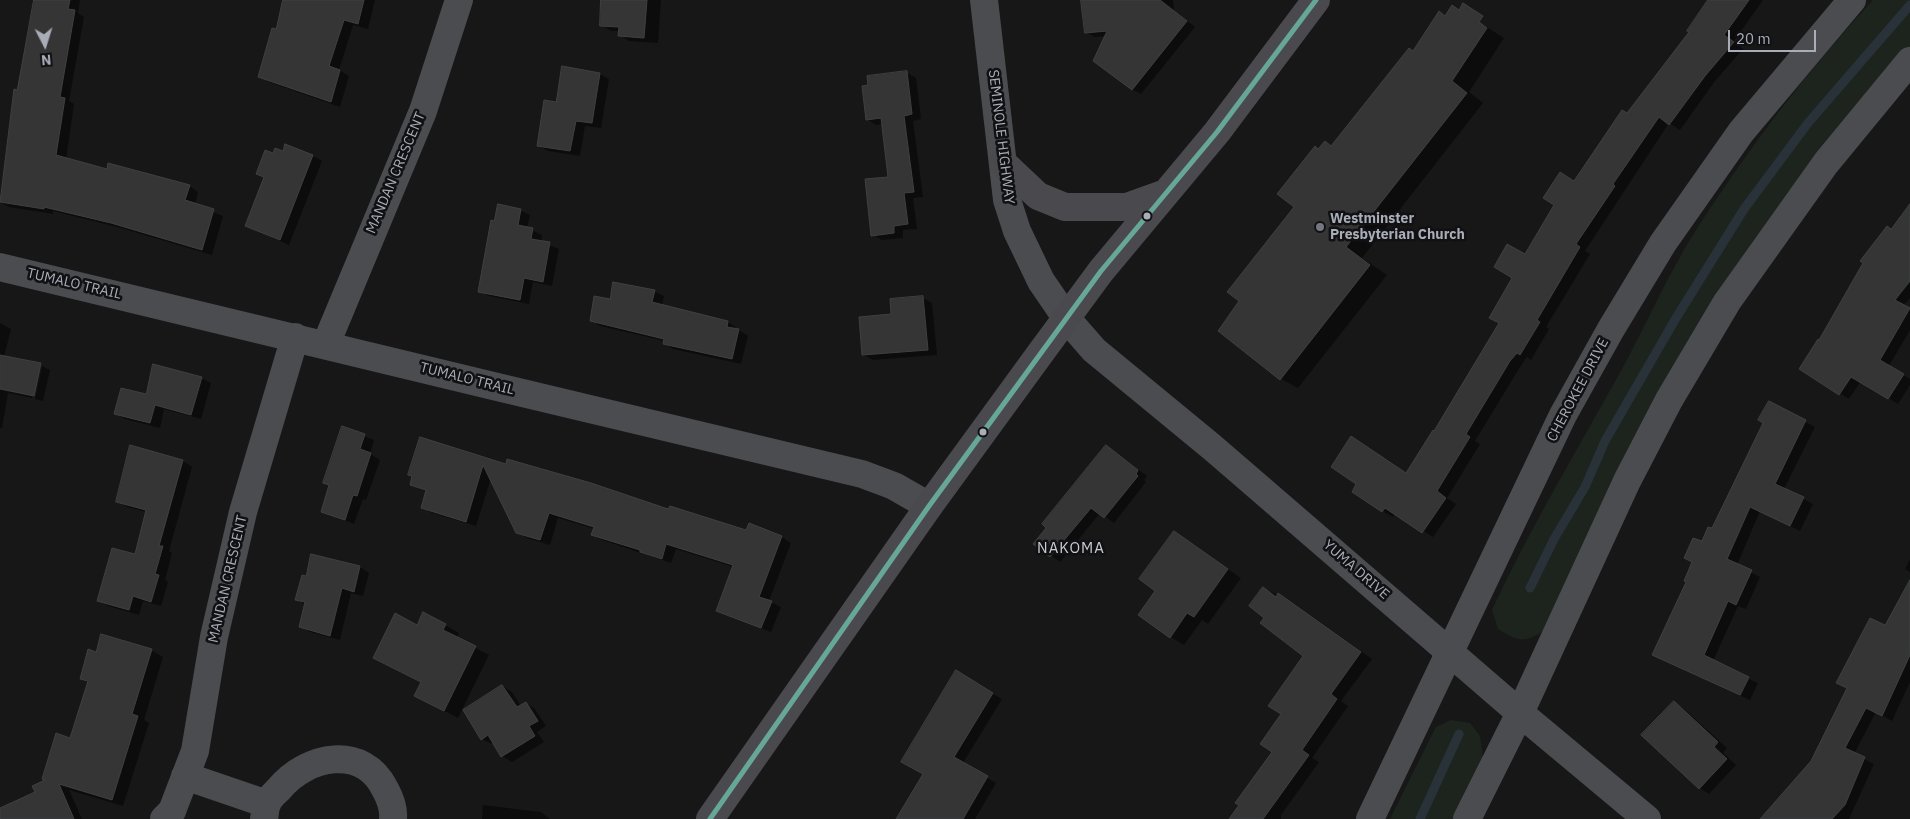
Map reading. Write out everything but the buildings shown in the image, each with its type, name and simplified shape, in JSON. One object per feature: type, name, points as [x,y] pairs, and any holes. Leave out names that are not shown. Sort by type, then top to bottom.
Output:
[{"type":"main road","points":[[710,819],[930,506],[1101,271],[1217,132],[1316,0]]},
{"type":"main road","points":[[1003,163],[1038,196],[1065,207],[1127,207],[1166,193]]},
{"type":"street","name":"MANDAN CRESCENT","points":[[326,344],[423,110],[459,0]]},
{"type":"street","name":"SEMINOLE HIGHWAY","points":[[984,0],[1007,200],[1017,231],[1041,281],[1067,320]]},
{"type":"street","name":"CHEROKEE DRIVE","points":[[1370,819],[1563,415],[1611,329],[1663,243],[1741,132],[1852,0]]},
{"type":"street","points":[[1467,819],[1520,713],[1627,481],[1668,400],[1722,310],[1826,163],[1910,62]]},
{"type":"street","name":"TUMALO TRAIL","points":[[0,266],[326,344],[618,418],[862,474],[894,486],[930,506]]},
{"type":"street","name":"YUMA DRIVE","points":[[1067,320],[1094,350],[1213,448],[1520,713],[1647,819]]},
{"type":"street","name":"MANDAN CRESCENT","points":[[164,819],[172,812],[195,750],[214,637],[243,512],[295,337]]},
{"type":"street","points":[[185,776],[265,811],[287,779],[303,767],[314,762],[336,759],[355,762],[368,768],[381,781],[389,796],[393,819]]},
{"type":"shaded area","points":[[1873,0],[1910,0],[1910,48],[1838,132],[1548,628],[1528,639],[1518,639],[1506,634],[1498,629],[1492,610],[1538,519],[1621,371],[1686,247],[1757,140],[1825,54]]},
{"type":"shaded area","points":[[1451,720],[1470,723],[1480,736],[1483,759],[1455,819],[1390,819],[1436,727]]},
{"type":"waterway","points":[[1530,588],[1554,539],[1585,487],[1605,441],[1676,318],[1744,209],[1808,123],[1910,5]]},
{"type":"waterway","points":[[1420,819],[1459,734]]},
{"type":"transit line","points":[[710,819],[929,506],[1101,271],[1217,132],[1316,0]]},
{"type":"place","name":"Westminster Presbyterian Church","points":[[1320,227]]},
{"type":"district","name":"NAKOMA","points":[[1071,549]]}]
